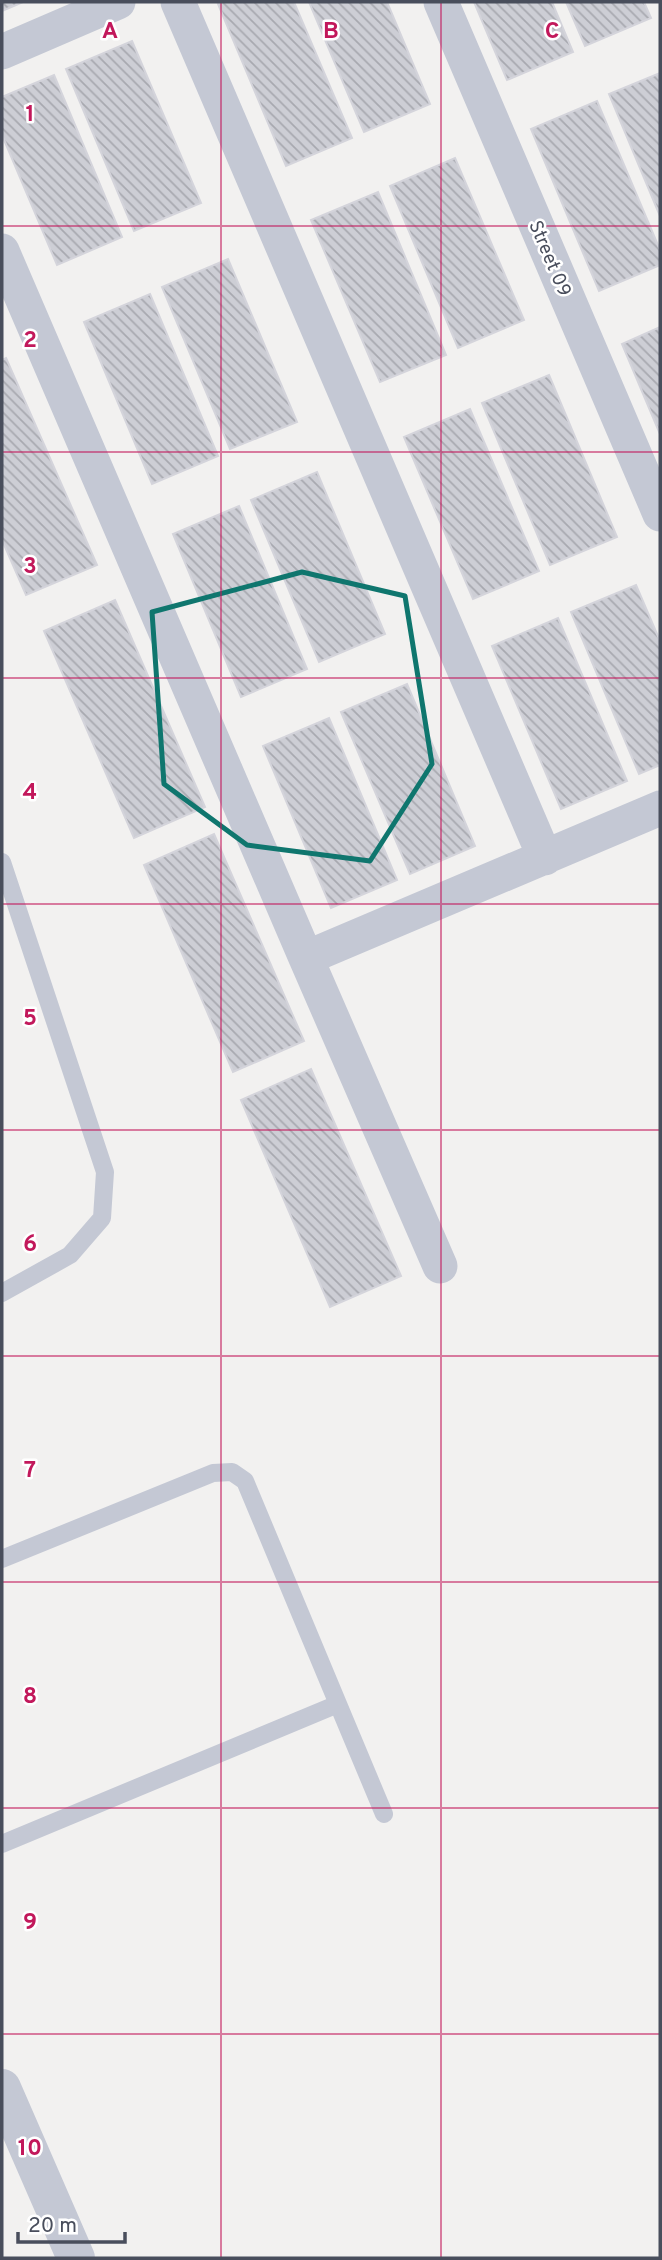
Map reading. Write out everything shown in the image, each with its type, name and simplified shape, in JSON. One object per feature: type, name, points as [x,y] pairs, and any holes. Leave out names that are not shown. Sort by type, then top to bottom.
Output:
[{"type":"street","points":[[2,52],[118,2]]},
{"type":"street","points":[[178,2],[545,858]]},
{"type":"street","name":"Street 09","points":[[441,2],[660,513]]},
{"type":"street","points":[[2,251],[440,1266]]},
{"type":"street","points":[[306,958],[660,808]]},
{"type":"street","points":[[2,2088],[76,2258]]},
{"type":"lane","points":[[2,862],[105,1172],[102,1218],[70,1255],[2,1293]]},
{"type":"lane","points":[[2,1559],[213,1473],[232,1472],[246,1481],[384,1814]]},
{"type":"lane","points":[[2,1844],[338,1704]]},
{"type":"highlighted area","points":[[302,572],[405,596],[432,764],[370,861],[247,845],[164,784],[152,612]]},
{"type":"building","points":[[2,2],[23,2],[2,11]]},
{"type":"building","points":[[294,2],[352,138],[286,166],[218,4]]},
{"type":"building","points":[[309,2],[387,2],[430,104],[364,132]]},
{"type":"building","points":[[474,2],[552,2],[573,52],[507,80]]},
{"type":"building","points":[[566,2],[644,2],[651,18],[585,46]]},
{"type":"building","points":[[132,41],[201,203],[134,231],[66,69]]},
{"type":"building","points":[[660,73],[660,216],[609,94]]},
{"type":"building","points":[[54,75],[122,237],[57,265],[2,135],[2,97]]},
{"type":"building","points":[[597,101],[660,250],[660,265],[599,291],[531,129]]},
{"type":"building","points":[[455,158],[524,320],[458,348],[390,186]]},
{"type":"building","points":[[378,192],[446,355],[380,382],[311,220]]},
{"type":"building","points":[[228,259],[297,422],[230,449],[162,287]]},
{"type":"building","points":[[150,294],[218,456],[152,484],[84,322]]},
{"type":"building","points":[[660,327],[660,434],[622,344]]},
{"type":"building","points":[[6,358],[97,565],[26,595],[2,540],[2,360]]},
{"type":"building","points":[[549,375],[617,537],[550,565],[482,403]]},
{"type":"building","points":[[470,409],[539,571],[473,599],[404,437]]},
{"type":"building","points":[[317,472],[385,634],[319,662],[251,500]]},
{"type":"building","points":[[239,506],[307,669],[241,697],[173,534]]},
{"type":"building","points":[[636,585],[660,641],[660,765],[639,774],[571,612]]},
{"type":"building","points":[[115,600],[205,807],[134,838],[44,631]]},
{"type":"building","points":[[558,618],[627,781],[561,809],[492,646]]},
{"type":"building","points":[[407,684],[475,846],[410,874],[341,712]]},
{"type":"building","points":[[329,718],[397,880],[331,908],[263,746]]},
{"type":"building","points":[[214,834],[304,1041],[233,1072],[144,865]]},
{"type":"building","points":[[311,1069],[401,1276],[330,1307],[241,1100]]}]
